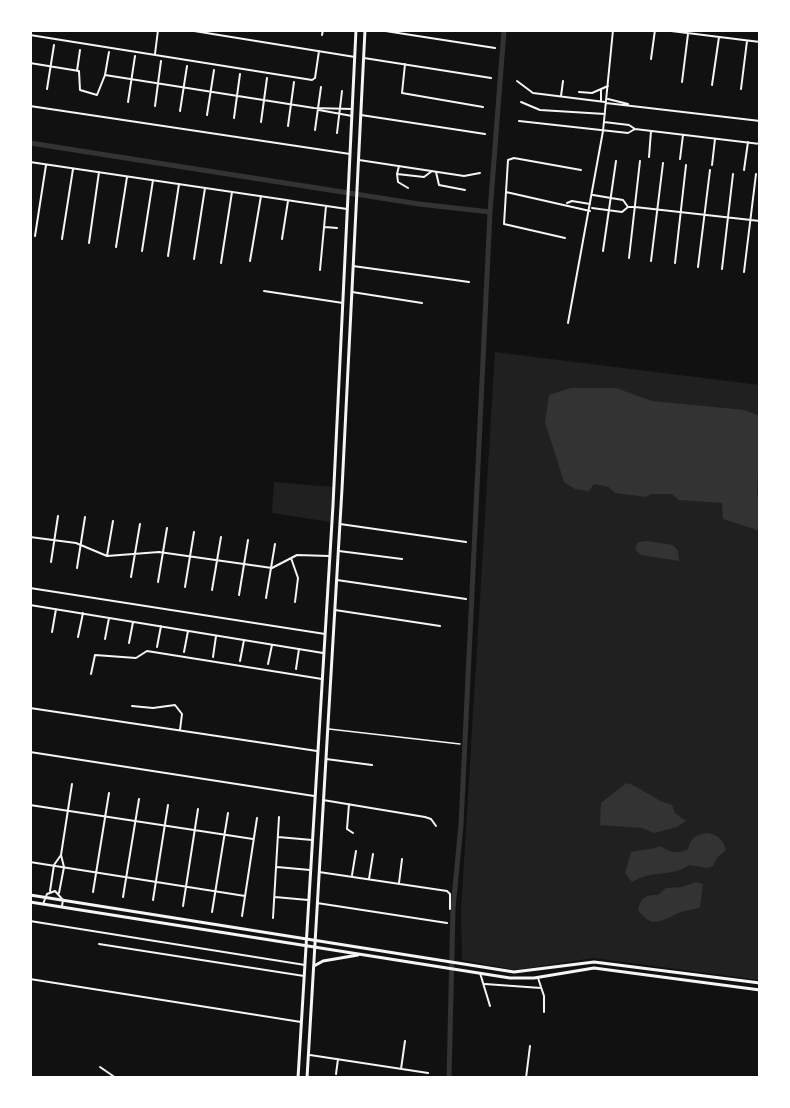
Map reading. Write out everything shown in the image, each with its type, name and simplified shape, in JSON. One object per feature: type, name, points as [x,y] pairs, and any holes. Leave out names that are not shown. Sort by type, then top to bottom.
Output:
[{"type":"main road","points":[[298,1078],[343,303],[356,30]]},
{"type":"main road","points":[[308,1078],[339,550],[365,30]]},
{"type":"main road","points":[[315,783],[324,784]]},
{"type":"main road","points":[[30,895],[447,962],[525,972],[604,963],[760,983]]},
{"type":"main road","points":[[30,902],[522,979],[594,968],[760,990]]},
{"type":"main road","points":[[314,966],[323,961],[358,955]]},
{"type":"main road","points":[[454,969],[455,963]]},
{"type":"street","points":[[155,55],[158,30]]},
{"type":"street","points":[[188,30],[355,57]]},
{"type":"street","points":[[322,35],[323,30]]},
{"type":"street","points":[[379,30],[495,48]]},
{"type":"street","points":[[568,323],[593,195],[607,101],[614,30]]},
{"type":"street","points":[[651,59],[655,30]]},
{"type":"street","points":[[663,30],[760,42]]},
{"type":"street","points":[[682,82],[688,33]]},
{"type":"street","points":[[30,35],[312,80],[315,78],[319,51]]},
{"type":"street","points":[[712,85],[718,37]]},
{"type":"street","points":[[741,89],[747,40]]},
{"type":"street","points":[[47,90],[54,45]]},
{"type":"street","points":[[80,50],[77,71],[80,90],[97,95],[105,75],[109,52]]},
{"type":"street","points":[[128,102],[135,56]]},
{"type":"street","points":[[364,58],[491,78]]},
{"type":"street","points":[[155,106],[161,61]]},
{"type":"street","points":[[30,63],[77,71]]},
{"type":"street","points":[[405,64],[402,93],[483,107]]},
{"type":"street","points":[[180,111],[187,66]]},
{"type":"street","points":[[207,115],[214,70]]},
{"type":"street","points":[[234,118],[240,74]]},
{"type":"street","points":[[105,75],[314,108],[352,109]]},
{"type":"street","points":[[261,122],[267,78]]},
{"type":"street","points":[[517,81],[533,93],[760,121]]},
{"type":"street","points":[[561,97],[563,81]]},
{"type":"street","points":[[288,126],[294,82]]},
{"type":"street","points":[[579,92],[601,90],[608,86]]},
{"type":"street","points":[[315,130],[321,87]]},
{"type":"street","points":[[601,90],[601,101]]},
{"type":"street","points":[[337,133],[342,91]]},
{"type":"street","points":[[521,102],[540,110],[605,114]]},
{"type":"street","points":[[30,106],[350,154]]},
{"type":"street","points":[[318,108],[339,115],[352,116]]},
{"type":"street","points":[[361,115],[485,134]]},
{"type":"street","points":[[519,122],[628,133],[635,129]]},
{"type":"street","points":[[604,122],[629,125],[635,129],[760,144]]},
{"type":"street","points":[[649,157],[651,131]]},
{"type":"street","points":[[680,159],[683,135]]},
{"type":"street","points":[[712,165],[715,139]]},
{"type":"street","points":[[744,170],[748,142]]},
{"type":"street","points":[[565,238],[506,226],[505,192],[509,158],[581,170]]},
{"type":"street","points":[[358,159],[471,177],[480,173]]},
{"type":"street","points":[[603,251],[616,161]]},
{"type":"street","points":[[629,258],[640,161]]},
{"type":"street","points":[[30,162],[347,209]]},
{"type":"street","points":[[651,261],[663,163]]},
{"type":"street","points":[[35,236],[46,165]]},
{"type":"street","points":[[675,263],[686,165]]},
{"type":"street","points":[[399,166],[398,182],[408,188]]},
{"type":"street","points":[[62,239],[73,169]]},
{"type":"street","points":[[698,267],[710,170]]},
{"type":"street","points":[[89,243],[99,172]]},
{"type":"street","points":[[398,174],[424,177],[434,172]]},
{"type":"street","points":[[434,172],[439,185],[465,190]]},
{"type":"street","points":[[722,269],[733,174]]},
{"type":"street","points":[[744,272],[756,174]]},
{"type":"street","points":[[116,247],[127,177]]},
{"type":"street","points":[[142,251],[153,180]]},
{"type":"street","points":[[168,256],[179,184]]},
{"type":"street","points":[[194,259],[205,188]]},
{"type":"street","points":[[221,263],[232,192]]},
{"type":"street","points":[[505,192],[567,203],[572,201],[610,211],[622,212],[628,207],[635,207],[760,221]]},
{"type":"street","points":[[593,195],[623,200],[628,207]]},
{"type":"street","points":[[250,261],[261,196]]},
{"type":"street","points":[[282,239],[288,201]]},
{"type":"street","points":[[567,203],[570,207],[591,207]]},
{"type":"street","points":[[320,270],[326,206]]},
{"type":"street","points":[[324,227],[337,228]]},
{"type":"street","points":[[353,266],[469,282]]},
{"type":"street","points":[[264,291],[343,303]]},
{"type":"street","points":[[352,292],[422,303]]},
{"type":"street","points":[[51,562],[58,516]]},
{"type":"street","points":[[77,568],[85,517]]},
{"type":"street","points":[[107,556],[113,521]]},
{"type":"street","points":[[131,577],[140,524]]},
{"type":"street","points":[[340,524],[466,542]]},
{"type":"street","points":[[158,582],[167,528]]},
{"type":"street","points":[[185,587],[194,532]]},
{"type":"street","points":[[30,537],[80,545],[107,556],[164,553],[272,568],[297,555],[329,555]]},
{"type":"street","points":[[212,590],[221,537]]},
{"type":"street","points":[[239,595],[248,540]]},
{"type":"street","points":[[267,598],[275,544]]},
{"type":"street","points":[[339,550],[402,559]]},
{"type":"street","points":[[291,558],[298,578],[296,602]]},
{"type":"street","points":[[337,580],[466,600]]},
{"type":"street","points":[[30,588],[324,634]]},
{"type":"street","points":[[30,604],[323,653]]},
{"type":"street","points":[[52,632],[56,609]]},
{"type":"street","points":[[335,610],[440,626]]},
{"type":"street","points":[[78,637],[82,613]]},
{"type":"street","points":[[105,639],[109,618]]},
{"type":"street","points":[[129,643],[133,622]]},
{"type":"street","points":[[157,647],[161,626]]},
{"type":"street","points":[[184,652],[188,631]]},
{"type":"street","points":[[213,657],[216,636]]},
{"type":"street","points":[[240,661],[244,640]]},
{"type":"street","points":[[268,664],[272,645]]},
{"type":"street","points":[[296,669],[299,649]]},
{"type":"street","points":[[91,674],[95,655],[136,658],[147,651],[322,679]]},
{"type":"street","points":[[132,706],[153,708],[175,705],[182,714],[180,730]]},
{"type":"street","points":[[30,708],[317,751]]},
{"type":"street","points":[[30,752],[314,796]]},
{"type":"street","points":[[326,759],[372,765]]},
{"type":"street","points":[[30,790],[31,782]]},
{"type":"street","points":[[62,908],[63,900],[59,893],[64,867],[61,855],[72,784]]},
{"type":"street","points":[[93,892],[109,793]]},
{"type":"street","points":[[123,897],[139,799]]},
{"type":"street","points":[[324,800],[425,817],[431,819],[436,826]]},
{"type":"street","points":[[349,804],[347,829],[353,833]]},
{"type":"street","points":[[30,805],[253,839]]},
{"type":"street","points":[[153,900],[168,805]]},
{"type":"street","points":[[183,906],[198,809]]},
{"type":"street","points":[[212,912],[228,813]]},
{"type":"street","points":[[242,915],[257,818]]},
{"type":"street","points":[[273,918],[279,818]]},
{"type":"street","points":[[278,837],[312,840]]},
{"type":"street","points":[[351,876],[356,851]]},
{"type":"street","points":[[369,879],[373,854]]},
{"type":"street","points":[[43,904],[50,891],[54,865],[61,855]]},
{"type":"street","points":[[398,884],[402,859]]},
{"type":"street","points":[[30,862],[245,896]]},
{"type":"street","points":[[276,867],[310,870]]},
{"type":"street","points":[[319,872],[449,892],[450,909]]},
{"type":"street","points":[[50,891],[59,893]]},
{"type":"street","points":[[274,897],[308,900]]},
{"type":"street","points":[[317,903],[447,923]]},
{"type":"street","points":[[30,921],[305,965]]},
{"type":"street","points":[[99,944],[304,976]]},
{"type":"street","points":[[480,973],[490,1006]]},
{"type":"street","points":[[538,978],[544,996],[544,1012]]},
{"type":"street","points":[[30,979],[301,1022]]},
{"type":"street","points":[[485,984],[541,988]]},
{"type":"street","points":[[401,1069],[405,1041]]},
{"type":"street","points":[[526,1078],[530,1046]]},
{"type":"street","points":[[309,1055],[428,1073]]},
{"type":"street","points":[[336,1074],[338,1059]]},
{"type":"street","points":[[100,1067],[116,1078]]},
{"type":"lane","points":[[328,729],[460,744]]},
{"type":"shaded area","points":[[495,352],[760,385],[760,980],[593,958],[516,970],[462,960],[461,911]]},
{"type":"shaded area","points":[[571,388],[616,388],[652,401],[744,410],[760,416],[757,495],[760,500],[760,531],[723,519],[722,503],[679,500],[672,494],[651,494],[646,497],[615,493],[609,487],[594,484],[589,491],[575,489],[564,482],[545,422],[549,395]]},
{"type":"shaded area","points":[[274,482],[333,487],[331,522],[272,513]]},
{"type":"shaded area","points":[[648,541],[673,545],[678,551],[679,561],[641,555],[635,549],[638,542]]},
{"type":"shaded area","points":[[626,783],[672,805],[675,813],[686,821],[677,827],[654,833],[642,828],[600,825],[601,803]]},
{"type":"shaded area","points":[[707,833],[720,838],[726,850],[717,858],[713,866],[707,868],[689,865],[682,869],[647,876],[632,882],[625,873],[631,852],[660,846],[670,851],[680,852],[688,849],[694,838]]},
{"type":"shaded area","points":[[696,882],[703,884],[700,907],[658,922],[649,920],[638,910],[642,900],[647,896],[658,895],[666,888],[682,887]]},
{"type":"waterway","points":[[449,1078],[453,908],[461,825],[490,212],[504,30]]},
{"type":"waterway","points":[[30,143],[419,204],[490,212]]}]
